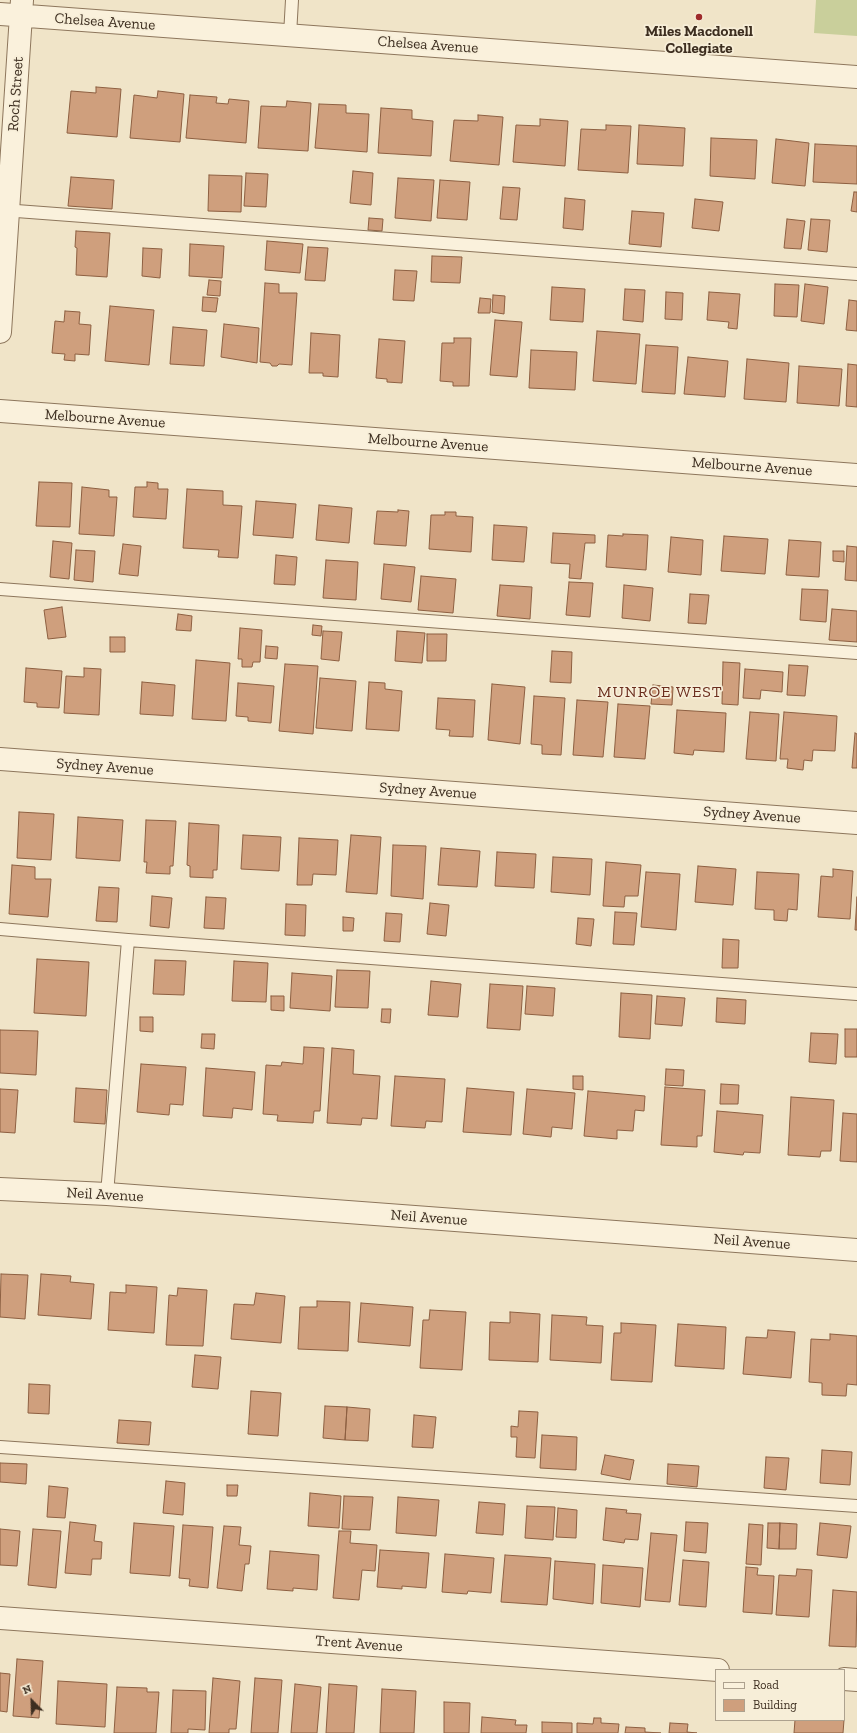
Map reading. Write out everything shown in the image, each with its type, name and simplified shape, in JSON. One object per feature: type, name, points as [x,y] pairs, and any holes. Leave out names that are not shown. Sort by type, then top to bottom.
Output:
[{"type":"street","name":"Chelsea Avenue","points":[[15,10],[290,35],[857,77]]},
{"type":"street","name":"Roch Street","points":[[0,332],[4,210],[15,10]]},
{"type":"street","name":"Melbourne Avenue","points":[[0,411],[857,475]]},
{"type":"street","name":"Sydney Avenue","points":[[0,759],[857,823]]},
{"type":"street","name":"Neil Avenue","points":[[0,1189],[107,1194],[857,1250]]},
{"type":"street","name":"Trent Avenue","points":[[0,1618],[715,1670]]},
{"type":"street","points":[[845,1679],[857,1680]]},
{"type":"lane","points":[[290,35],[292,0]]},
{"type":"lane","points":[[4,210],[857,274]]},
{"type":"lane","points":[[0,589],[857,652]]},
{"type":"lane","points":[[0,929],[128,940],[857,994]]},
{"type":"lane","points":[[107,1194],[128,940]]},
{"type":"lane","points":[[0,1447],[857,1506]]},
{"type":"green space","points":[[816,0],[857,0],[857,36],[814,33]]},
{"type":"building","points":[[96,87],[121,89],[117,137],[67,133],[71,91],[96,93]]},
{"type":"building","points":[[158,91],[184,94],[180,142],[130,138],[134,95],[157,98]]},
{"type":"building","points":[[190,95],[217,97],[216,103],[228,104],[229,99],[249,101],[246,143],[186,138]]},
{"type":"building","points":[[287,101],[311,103],[308,151],[258,148],[261,106],[286,107]]},
{"type":"building","points":[[319,104],[346,105],[346,113],[369,114],[367,152],[315,148]]},
{"type":"building","points":[[381,108],[412,110],[412,119],[433,121],[431,156],[378,153]]},
{"type":"building","points":[[478,115],[503,117],[499,165],[450,161],[454,120],[478,121]]},
{"type":"building","points":[[540,119],[568,121],[565,166],[513,162],[516,125],[540,126]]},
{"type":"building","points":[[606,125],[631,126],[628,173],[578,170],[581,129],[606,130]]},
{"type":"building","points":[[639,125],[685,128],[683,166],[637,164]]},
{"type":"building","points":[[711,138],[757,140],[755,179],[710,176]]},
{"type":"building","points":[[776,139],[809,143],[805,186],[772,183]]},
{"type":"building","points":[[815,144],[857,146],[857,184],[813,182]]},
{"type":"building","points":[[353,171],[373,173],[371,205],[350,203]]},
{"type":"building","points":[[246,173],[268,174],[266,207],[244,206]]},
{"type":"building","points":[[209,175],[242,176],[241,212],[208,211]]},
{"type":"building","points":[[71,177],[114,180],[112,209],[68,206]]},
{"type":"building","points":[[398,178],[434,180],[431,221],[395,218]]},
{"type":"building","points":[[440,180],[470,182],[467,220],[437,218]]},
{"type":"building","points":[[503,187],[520,188],[517,220],[500,219]]},
{"type":"building","points":[[854,192],[857,192],[857,212],[851,211]]},
{"type":"building","points":[[565,198],[585,200],[583,230],[563,228]]},
{"type":"building","points":[[695,199],[723,202],[719,231],[692,228]]},
{"type":"building","points":[[632,211],[664,213],[661,247],[629,244]]},
{"type":"building","points":[[369,218],[383,219],[382,231],[368,230]]},
{"type":"building","points":[[787,219],[805,221],[801,249],[784,248]]},
{"type":"building","points":[[811,219],[830,220],[827,252],[808,250]]},
{"type":"building","points":[[76,231],[110,233],[107,277],[76,275]]},
{"type":"building","points":[[267,241],[303,244],[300,273],[265,270]]},
{"type":"building","points":[[190,244],[224,246],[222,278],[189,276]]},
{"type":"building","points":[[308,247],[328,248],[325,281],[305,280]]},
{"type":"building","points":[[143,248],[162,249],[160,278],[142,276]]},
{"type":"building","points":[[432,256],[462,257],[460,283],[431,282]]},
{"type":"building","points":[[395,270],[417,271],[414,301],[393,300]]},
{"type":"building","points":[[209,280],[221,281],[220,296],[207,295]]},
{"type":"building","points":[[265,283],[279,284],[279,293],[297,293],[292,365],[279,364],[277,366],[272,366],[270,363],[260,362]]},
{"type":"building","points":[[775,284],[799,285],[797,317],[774,316]]},
{"type":"building","points":[[805,284],[828,287],[824,324],[801,321]]},
{"type":"building","points":[[552,287],[585,289],[583,322],[550,320]]},
{"type":"building","points":[[625,289],[645,290],[643,322],[623,320]]},
{"type":"building","points":[[666,292],[683,293],[682,320],[665,319]]},
{"type":"building","points":[[709,292],[740,294],[737,329],[728,328],[729,322],[707,320]]},
{"type":"building","points":[[493,295],[505,296],[504,314],[492,312]]},
{"type":"building","points":[[203,297],[218,298],[216,312],[202,311]]},
{"type":"building","points":[[480,298],[491,299],[490,313],[478,313]]},
{"type":"building","points":[[849,300],[857,301],[857,331],[846,330]]},
{"type":"building","points":[[110,306],[154,310],[149,365],[105,361]]},
{"type":"building","points":[[65,311],[80,312],[79,324],[91,325],[89,355],[75,354],[75,361],[64,360],[65,354],[52,353],[55,321],[64,322]]},
{"type":"building","points":[[495,320],[522,322],[517,377],[490,375]]},
{"type":"building","points":[[224,324],[259,328],[257,363],[221,357]]},
{"type":"building","points":[[173,327],[207,330],[204,366],[170,364]]},
{"type":"building","points":[[597,331],[640,334],[636,384],[593,381]]},
{"type":"building","points":[[311,333],[340,335],[338,377],[323,376],[323,373],[309,373]]},
{"type":"building","points":[[454,338],[471,338],[469,386],[453,386],[453,382],[440,381],[442,343],[454,343]]},
{"type":"building","points":[[379,339],[405,341],[402,383],[387,382],[387,379],[376,378]]},
{"type":"building","points":[[646,345],[678,347],[675,394],[642,392]]},
{"type":"building","points":[[531,350],[577,352],[575,390],[529,388]]},
{"type":"building","points":[[688,357],[728,361],[725,397],[684,394]]},
{"type":"building","points":[[747,359],[789,363],[786,402],[744,399]]},
{"type":"building","points":[[848,364],[857,365],[857,407],[846,406]]},
{"type":"building","points":[[799,366],[842,369],[839,406],[797,403]]},
{"type":"building","points":[[39,482],[72,483],[70,527],[36,526]]},
{"type":"building","points":[[147,482],[158,483],[158,489],[168,489],[166,519],[133,517],[135,487],[147,487]]},
{"type":"building","points":[[82,487],[109,490],[109,497],[117,497],[114,536],[79,534]]},
{"type":"building","points":[[187,489],[223,491],[223,505],[242,506],[238,558],[218,557],[219,550],[183,548]]},
{"type":"building","points":[[256,501],[296,504],[293,538],[253,535]]},
{"type":"building","points":[[319,505],[352,508],[349,543],[316,540]]},
{"type":"building","points":[[398,510],[409,511],[406,546],[374,544],[377,511],[398,512]]},
{"type":"building","points":[[445,512],[456,512],[456,516],[473,517],[471,552],[429,549],[431,515],[445,515]]},
{"type":"building","points":[[494,525],[527,527],[524,562],[492,560]]},
{"type":"building","points":[[553,533],[595,535],[595,543],[585,543],[581,579],[569,578],[570,564],[551,563]]},
{"type":"building","points":[[623,534],[648,535],[646,570],[606,567],[608,535],[623,536]]},
{"type":"building","points":[[724,536],[768,539],[765,574],[721,571]]},
{"type":"building","points":[[671,537],[703,540],[701,575],[668,572]]},
{"type":"building","points":[[789,540],[821,542],[819,577],[786,575]]},
{"type":"building","points":[[53,541],[72,543],[69,579],[50,577]]},
{"type":"building","points":[[123,544],[141,546],[138,576],[119,574]]},
{"type":"building","points":[[847,546],[857,547],[857,581],[845,580]]},
{"type":"building","points":[[76,550],[95,551],[93,582],[74,580]]},
{"type":"building","points":[[833,551],[844,551],[844,562],[833,561]]},
{"type":"building","points":[[276,555],[297,557],[295,585],[274,584]]},
{"type":"building","points":[[326,560],[358,562],[356,600],[323,598]]},
{"type":"building","points":[[384,564],[415,567],[411,602],[381,599]]},
{"type":"building","points":[[421,576],[456,579],[453,613],[418,610]]},
{"type":"building","points":[[569,582],[593,583],[590,617],[566,615]]},
{"type":"building","points":[[500,585],[532,587],[530,619],[497,616]]},
{"type":"building","points":[[624,585],[653,588],[650,621],[622,618]]},
{"type":"building","points":[[802,589],[828,590],[826,622],[800,620]]},
{"type":"building","points":[[690,594],[709,595],[706,624],[688,623]]},
{"type":"building","points":[[62,607],[66,637],[48,639],[44,610]]},
{"type":"building","points":[[832,609],[857,611],[857,642],[829,640]]},
{"type":"building","points":[[178,614],[192,616],[191,631],[176,630]]},
{"type":"building","points":[[313,625],[322,626],[321,636],[312,635]]},
{"type":"building","points":[[240,628],[262,630],[260,662],[253,662],[252,667],[242,667],[242,659],[238,659]]},
{"type":"building","points":[[323,631],[342,632],[339,661],[321,659]]},
{"type":"building","points":[[397,631],[425,633],[422,663],[395,661]]},
{"type":"building","points":[[427,634],[447,634],[446,661],[427,661]]},
{"type":"building","points":[[110,637],[125,637],[125,652],[110,652]]},
{"type":"building","points":[[266,646],[278,647],[277,659],[265,658]]},
{"type":"building","points":[[552,651],[572,652],[571,683],[550,682]]},
{"type":"building","points":[[196,660],[230,663],[226,721],[192,719]]},
{"type":"building","points":[[723,662],[740,663],[738,705],[722,704]]},
{"type":"building","points":[[285,664],[318,666],[313,734],[279,731]]},
{"type":"building","points":[[789,665],[808,666],[805,696],[787,695]]},
{"type":"building","points":[[26,668],[62,671],[59,708],[37,707],[37,703],[24,702]]},
{"type":"building","points":[[84,668],[101,669],[99,715],[64,713],[66,676],[84,677]]},
{"type":"building","points":[[745,669],[783,672],[782,692],[761,690],[760,699],[743,698]]},
{"type":"building","points":[[320,678],[356,681],[352,731],[316,728]]},
{"type":"building","points":[[142,682],[175,685],[173,716],[140,714]]},
{"type":"building","points":[[369,682],[385,683],[385,689],[402,691],[399,731],[366,729]]},
{"type":"building","points":[[238,683],[274,686],[271,723],[248,721],[248,717],[236,716]]},
{"type":"building","points":[[492,684],[525,687],[520,744],[488,740]]},
{"type":"building","points":[[653,685],[673,687],[672,705],[651,704]]},
{"type":"building","points":[[534,696],[565,698],[561,755],[542,754],[542,745],[531,744]]},
{"type":"building","points":[[438,698],[475,700],[473,737],[449,736],[450,730],[436,729]]},
{"type":"building","points":[[577,700],[608,702],[603,757],[573,755]]},
{"type":"building","points":[[618,704],[650,706],[645,759],[614,757]]},
{"type":"building","points":[[677,710],[726,713],[724,752],[694,750],[693,755],[674,753]]},
{"type":"building","points":[[750,712],[779,714],[776,761],[746,759]]},
{"type":"building","points":[[784,712],[837,716],[835,751],[813,750],[812,761],[804,760],[803,770],[787,768],[788,759],[780,759]]},
{"type":"building","points":[[855,733],[857,734],[857,768],[852,768]]},
{"type":"building","points":[[19,812],[54,814],[51,860],[17,858]]},
{"type":"building","points":[[78,817],[123,820],[120,861],[76,858]]},
{"type":"building","points":[[146,820],[176,821],[173,866],[170,866],[170,874],[146,873],[147,862],[144,862]]},
{"type":"building","points":[[189,823],[219,825],[217,870],[213,870],[213,878],[190,877],[190,866],[187,865]]},
{"type":"building","points":[[243,835],[281,837],[279,871],[241,869]]},
{"type":"building","points":[[351,835],[381,837],[377,894],[346,892]]},
{"type":"building","points":[[299,838],[338,840],[336,875],[313,874],[312,885],[297,885]]},
{"type":"building","points":[[393,845],[426,846],[423,899],[391,896]]},
{"type":"building","points":[[441,848],[480,851],[477,887],[438,885]]},
{"type":"building","points":[[497,852],[536,854],[534,888],[495,886]]},
{"type":"building","points":[[553,857],[592,859],[590,895],[551,892]]},
{"type":"building","points":[[606,862],[641,865],[638,896],[625,896],[624,907],[603,906]]},
{"type":"building","points":[[12,865],[35,867],[35,879],[51,879],[48,917],[9,914]]},
{"type":"building","points":[[698,866],[736,869],[733,905],[695,902]]},
{"type":"building","points":[[833,869],[853,871],[850,919],[818,917],[821,876],[833,877]]},
{"type":"building","points":[[646,872],[680,874],[676,930],[641,927]]},
{"type":"building","points":[[757,872],[799,874],[797,910],[788,909],[787,921],[774,920],[774,910],[755,909]]},
{"type":"building","points":[[99,887],[119,888],[117,922],[96,921]]},
{"type":"building","points":[[152,896],[172,898],[169,928],[150,926]]},
{"type":"building","points":[[206,897],[226,898],[224,929],[204,928]]},
{"type":"building","points":[[857,897],[857,930],[855,930]]},
{"type":"building","points":[[430,903],[449,905],[446,936],[427,934]]},
{"type":"building","points":[[286,904],[306,905],[305,936],[285,935]]},
{"type":"building","points":[[615,912],[637,913],[634,945],[613,944]]},
{"type":"building","points":[[386,913],[402,914],[400,942],[384,941]]},
{"type":"building","points":[[343,917],[354,918],[353,931],[343,931]]},
{"type":"building","points":[[578,918],[594,919],[591,946],[576,944]]},
{"type":"building","points":[[723,939],[739,940],[738,968],[722,968]]},
{"type":"building","points":[[37,959],[89,962],[86,1016],[34,1013]]},
{"type":"building","points":[[155,960],[186,961],[184,995],[153,994]]},
{"type":"building","points":[[234,961],[268,963],[266,1002],[232,1001]]},
{"type":"building","points":[[337,970],[370,971],[368,1008],[335,1007]]},
{"type":"building","points":[[292,973],[332,976],[330,1011],[290,1008]]},
{"type":"building","points":[[431,981],[461,984],[458,1017],[428,1015]]},
{"type":"building","points":[[490,984],[523,986],[520,1030],[487,1028]]},
{"type":"building","points":[[527,986],[555,988],[553,1016],[525,1014]]},
{"type":"building","points":[[621,993],[652,995],[650,1039],[619,1037]]},
{"type":"building","points":[[271,996],[284,996],[284,1011],[271,1010]]},
{"type":"building","points":[[657,996],[685,998],[682,1026],[655,1024]]},
{"type":"building","points":[[717,998],[746,1000],[745,1024],[716,1022]]},
{"type":"building","points":[[382,1009],[391,1009],[390,1023],[381,1022]]},
{"type":"building","points":[[140,1017],[153,1017],[153,1032],[140,1031]]},
{"type":"building","points":[[845,1029],[857,1029],[857,1057],[845,1057]]},
{"type":"building","points":[[0,1030],[38,1031],[36,1075],[0,1073]]},
{"type":"building","points":[[811,1033],[838,1034],[836,1064],[809,1062]]},
{"type":"building","points":[[202,1034],[215,1034],[214,1049],[201,1048]]},
{"type":"building","points":[[304,1047],[324,1048],[320,1111],[314,1111],[313,1123],[277,1121],[278,1115],[263,1114],[266,1065],[281,1066],[282,1062],[303,1064]]},
{"type":"building","points":[[332,1048],[354,1050],[353,1074],[380,1076],[377,1119],[362,1118],[361,1125],[327,1123]]},
{"type":"building","points":[[141,1064],[186,1067],[183,1105],[170,1104],[169,1115],[137,1112]]},
{"type":"building","points":[[206,1068],[255,1072],[252,1110],[233,1108],[232,1118],[203,1116]]},
{"type":"building","points":[[666,1069],[684,1070],[683,1086],[665,1085]]},
{"type":"building","points":[[395,1076],[445,1079],[442,1122],[426,1121],[425,1128],[391,1126]]},
{"type":"building","points":[[573,1076],[583,1076],[583,1090],[573,1089]]},
{"type":"building","points":[[721,1084],[739,1085],[738,1104],[720,1104]]},
{"type":"building","points":[[665,1087],[705,1090],[702,1136],[697,1136],[697,1147],[661,1145]]},
{"type":"building","points":[[76,1088],[107,1090],[105,1124],[74,1122]]},
{"type":"building","points":[[467,1088],[514,1092],[511,1135],[463,1132]]},
{"type":"building","points":[[0,1089],[18,1090],[15,1133],[0,1132]]},
{"type":"building","points":[[527,1089],[575,1093],[572,1129],[552,1127],[551,1137],[523,1134]]},
{"type":"building","points":[[588,1091],[645,1096],[644,1111],[635,1110],[633,1131],[617,1130],[617,1139],[584,1136]]},
{"type":"building","points":[[791,1097],[834,1100],[831,1151],[821,1151],[820,1157],[788,1155]]},
{"type":"building","points":[[717,1111],[763,1115],[760,1153],[744,1152],[743,1155],[714,1152]]},
{"type":"building","points":[[843,1113],[857,1114],[857,1162],[840,1161]]},
{"type":"building","points":[[1,1274],[28,1275],[25,1319],[0,1317]]},
{"type":"building","points":[[41,1274],[71,1276],[70,1282],[94,1284],[91,1319],[38,1315]]},
{"type":"building","points":[[126,1285],[157,1287],[154,1333],[108,1330],[110,1292],[126,1293]]},
{"type":"building","points":[[178,1288],[207,1290],[203,1346],[166,1345],[169,1295],[177,1296]]},
{"type":"building","points":[[256,1293],[285,1296],[281,1343],[231,1339],[234,1304],[254,1305]]},
{"type":"building","points":[[317,1301],[350,1302],[348,1351],[298,1349],[300,1307],[317,1307]]},
{"type":"building","points":[[361,1303],[413,1307],[410,1346],[358,1342]]},
{"type":"building","points":[[430,1310],[466,1312],[462,1370],[420,1368],[423,1320],[429,1320]]},
{"type":"building","points":[[510,1312],[540,1314],[538,1362],[489,1360],[490,1322],[510,1323]]},
{"type":"building","points":[[552,1315],[587,1317],[586,1325],[603,1326],[601,1363],[550,1360]]},
{"type":"building","points":[[621,1323],[656,1325],[652,1382],[611,1380],[614,1333],[621,1333]]},
{"type":"building","points":[[678,1324],[726,1327],[724,1369],[675,1366]]},
{"type":"building","points":[[768,1330],[795,1332],[791,1378],[743,1374],[746,1337],[767,1338]]},
{"type":"building","points":[[830,1334],[857,1336],[857,1385],[847,1384],[846,1396],[822,1395],[822,1383],[809,1382],[811,1339],[830,1340]]},
{"type":"building","points":[[195,1355],[221,1357],[218,1389],[192,1387]]},
{"type":"building","points":[[29,1384],[50,1385],[49,1414],[28,1413]]},
{"type":"building","points":[[251,1391],[281,1393],[278,1436],[248,1434]]},
{"type":"building","points":[[325,1406],[347,1407],[345,1440],[323,1438]]},
{"type":"building","points":[[347,1407],[370,1409],[368,1441],[345,1440]]},
{"type":"building","points":[[519,1411],[538,1412],[535,1458],[516,1457],[517,1437],[511,1437],[511,1426],[518,1427]]},
{"type":"building","points":[[414,1415],[436,1417],[433,1448],[412,1447]]},
{"type":"building","points":[[119,1420],[151,1422],[149,1445],[117,1443]]},
{"type":"building","points":[[542,1435],[577,1437],[576,1470],[540,1468]]},
{"type":"building","points":[[822,1450],[852,1452],[850,1485],[820,1483]]},
{"type":"building","points":[[605,1455],[634,1460],[630,1480],[601,1474]]},
{"type":"building","points":[[766,1457],[789,1458],[786,1490],[764,1488]]},
{"type":"building","points":[[0,1463],[27,1464],[26,1484],[0,1482]]},
{"type":"building","points":[[668,1464],[699,1466],[697,1487],[667,1484]]},
{"type":"building","points":[[166,1481],[185,1483],[183,1515],[163,1513]]},
{"type":"building","points":[[227,1485],[238,1485],[237,1496],[227,1496]]},
{"type":"building","points":[[49,1486],[68,1488],[65,1518],[47,1517]]},
{"type":"building","points":[[310,1493],[341,1496],[339,1528],[308,1526]]},
{"type":"building","points":[[344,1496],[373,1497],[370,1530],[342,1529]]},
{"type":"building","points":[[398,1497],[439,1500],[436,1536],[396,1533]]},
{"type":"building","points":[[479,1502],[505,1504],[503,1535],[476,1533]]},
{"type":"building","points":[[527,1506],[555,1507],[553,1540],[525,1538]]},
{"type":"building","points":[[558,1508],[577,1510],[576,1538],[556,1537]]},
{"type":"building","points":[[606,1508],[627,1510],[626,1513],[641,1514],[638,1540],[625,1539],[624,1543],[603,1540]]},
{"type":"building","points":[[70,1522],[96,1525],[94,1541],[102,1542],[101,1559],[92,1559],[91,1575],[65,1573]]},
{"type":"building","points":[[686,1522],[708,1523],[706,1553],[684,1551]]},
{"type":"building","points":[[134,1523],[174,1526],[170,1576],[130,1573]]},
{"type":"building","points":[[768,1523],[780,1523],[779,1549],[767,1548]]},
{"type":"building","points":[[780,1523],[797,1524],[796,1549],[779,1549]]},
{"type":"building","points":[[820,1523],[851,1526],[847,1558],[817,1555]]},
{"type":"building","points":[[749,1524],[763,1525],[761,1565],[746,1564]]},
{"type":"building","points":[[183,1525],[213,1527],[208,1588],[189,1586],[190,1579],[179,1578]]},
{"type":"building","points":[[224,1526],[241,1527],[239,1545],[251,1546],[249,1564],[245,1564],[242,1591],[217,1588]]},
{"type":"building","points":[[0,1529],[20,1531],[17,1566],[0,1565]]},
{"type":"building","points":[[33,1529],[61,1531],[56,1588],[28,1585]]},
{"type":"building","points":[[339,1531],[351,1531],[350,1543],[377,1545],[375,1571],[362,1570],[359,1600],[333,1598]]},
{"type":"building","points":[[651,1533],[677,1535],[670,1602],[645,1600]]},
{"type":"building","points":[[380,1550],[429,1553],[426,1588],[402,1586],[402,1589],[377,1587]]},
{"type":"building","points":[[270,1551],[319,1555],[317,1590],[293,1588],[293,1591],[267,1589]]},
{"type":"building","points":[[445,1554],[494,1558],[491,1593],[468,1591],[467,1594],[442,1592]]},
{"type":"building","points":[[505,1555],[551,1558],[547,1605],[501,1602]]},
{"type":"building","points":[[683,1560],[709,1562],[706,1607],[679,1605]]},
{"type":"building","points":[[555,1561],[595,1564],[593,1604],[553,1599]]},
{"type":"building","points":[[603,1565],[643,1568],[640,1607],[601,1603]]},
{"type":"building","points":[[746,1567],[758,1568],[757,1575],[774,1576],[772,1614],[743,1612]]},
{"type":"building","points":[[797,1569],[812,1570],[809,1617],[776,1615],[779,1575],[796,1576]]},
{"type":"building","points":[[833,1590],[857,1592],[856,1647],[829,1646]]},
{"type":"building","points":[[17,1659],[43,1661],[39,1718],[13,1716]]},
{"type":"building","points":[[0,1673],[10,1674],[7,1712],[0,1711]]},
{"type":"building","points":[[213,1678],[240,1681],[236,1729],[229,1729],[229,1733],[209,1733]]},
{"type":"building","points":[[255,1678],[282,1680],[278,1733],[251,1733]]},
{"type":"building","points":[[58,1681],[107,1684],[105,1727],[56,1724]]},
{"type":"building","points":[[295,1684],[321,1687],[317,1733],[291,1733]]},
{"type":"building","points":[[329,1684],[357,1686],[354,1733],[326,1733]]},
{"type":"building","points":[[117,1687],[147,1688],[147,1692],[159,1692],[156,1733],[114,1733]]},
{"type":"building","points":[[382,1689],[416,1691],[414,1733],[380,1733]]},
{"type":"building","points":[[173,1690],[206,1691],[205,1730],[188,1729],[188,1733],[171,1733]]},
{"type":"building","points":[[444,1702],[470,1703],[469,1733],[444,1733]]},
{"type":"building","points":[[482,1717],[516,1720],[515,1725],[527,1725],[526,1733],[481,1733]]},
{"type":"building","points":[[594,1718],[601,1718],[601,1723],[619,1724],[618,1733],[577,1733],[577,1723],[593,1724]]},
{"type":"building","points":[[795,1721],[844,1721],[843,1733],[794,1733]]},
{"type":"building","points":[[542,1722],[572,1723],[572,1733],[542,1733]]},
{"type":"building","points":[[670,1723],[688,1724],[687,1732],[697,1733],[669,1733]]},
{"type":"building","points":[[626,1727],[645,1728],[645,1732],[661,1733],[625,1733]]},
{"type":"place","name":"Miles Macdonell Collegiate","points":[[699,17]]},
{"type":"district","name":"MUNROE WEST","points":[[660,692]]}]
